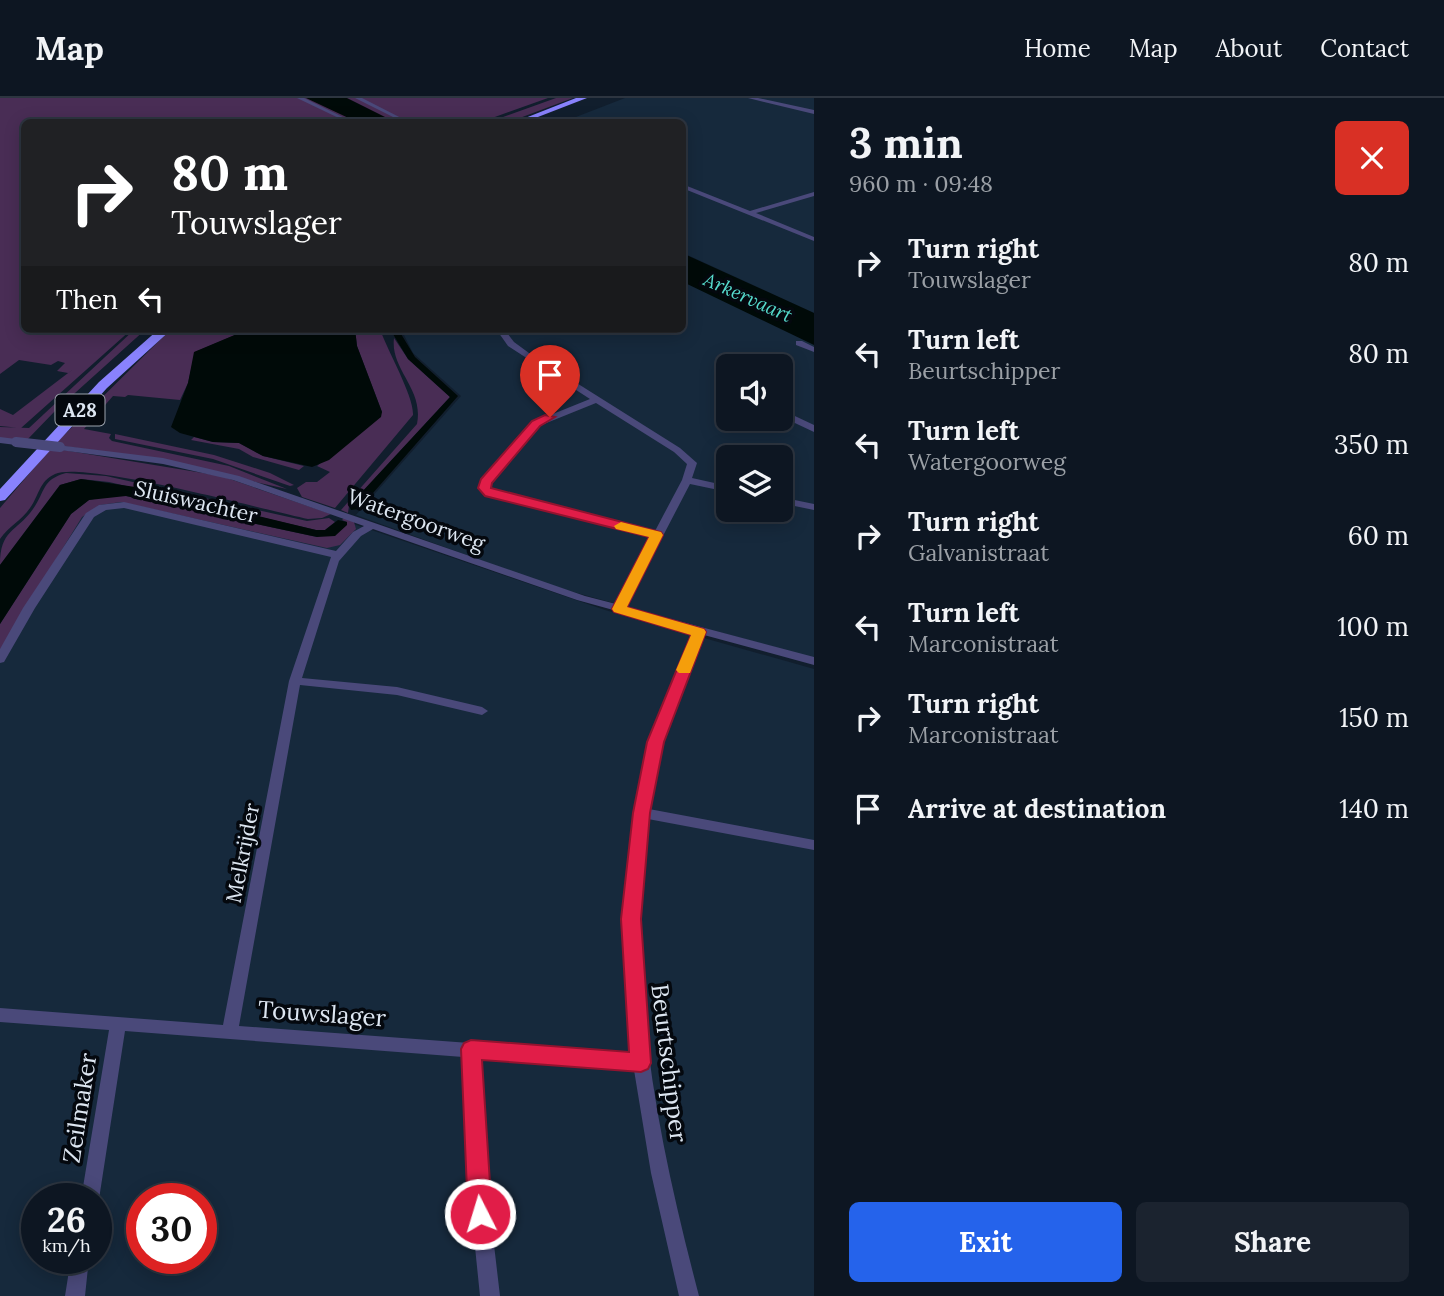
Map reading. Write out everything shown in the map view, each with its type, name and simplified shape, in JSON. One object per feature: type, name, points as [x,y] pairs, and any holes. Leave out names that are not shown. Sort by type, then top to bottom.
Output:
[{"type":"highway","points":[[540,119],[589,99]]},
{"type":"highway","points":[[528,119],[589,99]]},
{"type":"highway","name":"A28","points":[[0,479],[58,417],[150,333]]},
{"type":"highway","name":"A28","points":[[0,497],[103,385],[162,333]]},
{"type":"street","points":[[300,98],[344,119]]},
{"type":"street","points":[[358,98],[399,119]]},
{"type":"street","points":[[751,98],[814,112]]},
{"type":"street","points":[[686,187],[814,239]]},
{"type":"street","points":[[686,194],[696,191]]},
{"type":"street","points":[[749,213],[814,194]]},
{"type":"street","points":[[503,333],[511,344],[526,355],[692,463],[687,480],[619,609]]},
{"type":"street","points":[[799,343],[814,350]]},
{"type":"street","points":[[596,400],[536,424],[486,482],[484,488],[489,493],[657,535]]},
{"type":"street","points":[[793,418],[814,429]]},
{"type":"street","name":"Watergoorweg","points":[[0,440],[163,461],[216,472],[287,493],[371,526],[619,609],[814,661]]},
{"type":"street","points":[[687,480],[716,486]]},
{"type":"street","points":[[793,503],[814,507]]},
{"type":"street","name":"Sluiswachter","points":[[0,659],[89,514],[103,507],[124,505],[338,555]]},
{"type":"street","name":"Melkrijder","points":[[230,1032],[295,681],[326,581],[338,555],[357,534],[371,526]]},
{"type":"street","name":"Beurtschipper","points":[[689,1296],[665,1206],[641,1063],[631,919],[641,813],[655,742],[699,632]]},
{"type":"street","points":[[295,681],[397,691],[482,711]]},
{"type":"street","points":[[641,813],[814,845]]},
{"type":"street","name":"Touwslager","points":[[0,1015],[641,1063]]},
{"type":"street","name":"Zeilmaker","points":[[93,1183],[118,1025]]},
{"type":"street","points":[[471,1049],[475,1159],[490,1296]]},
{"type":"street","points":[[75,1296],[78,1274]]},
{"type":"shaded area","points":[[0,98],[548,98],[489,119],[21,119],[21,333],[128,333],[21,428],[0,426],[0,409],[13,415],[76,367],[68,373],[57,371],[65,363],[58,361],[51,365],[19,360],[0,374]]},
{"type":"shaded area","points":[[556,98],[573,98],[517,119],[497,119]]},
{"type":"shaded area","name":"Arkervaart","points":[[625,98],[814,98],[814,313],[686,254],[686,119],[571,119]]},
{"type":"shaded area","name":"Arkervaart","points":[[686,277],[814,337],[814,658],[555,587],[356,515],[461,396],[413,353],[403,333],[686,333]]},
{"type":"shaded area","points":[[131,333],[142,333],[55,411],[26,441],[0,438],[0,427],[29,428]]},
{"type":"shaded area","points":[[167,333],[240,333],[195,352],[188,383],[180,400],[113,396],[84,429],[111,434],[109,438],[112,441],[229,466],[287,489],[139,456],[54,445]]},
{"type":"shaded area","points":[[355,333],[382,333],[405,385],[413,415],[335,508],[302,497],[297,488],[306,482],[317,482],[330,472],[317,466],[382,412],[357,346]]},
{"type":"shaded area","points":[[394,338],[408,359],[450,397],[349,506],[348,513],[341,510],[417,424],[416,400],[397,360]]},
{"type":"shaded area","points":[[115,434],[214,455],[270,473],[294,485],[290,486],[213,459],[115,439]]},
{"type":"shaded area","points":[[194,437],[213,442],[239,443],[263,456],[304,466],[299,470],[253,457],[239,449],[191,440]]},
{"type":"shaded area","points":[[51,448],[221,476],[331,514],[308,519],[137,480],[73,472],[50,477],[27,512],[0,539],[0,508]]},
{"type":"shaded area","points":[[66,473],[106,476],[307,521],[329,518],[335,522],[325,530],[316,530],[109,482],[81,479],[60,485],[0,565],[6,538],[27,517],[48,483]]},
{"type":"shaded area","points":[[114,495],[317,537],[347,522],[342,520],[345,517],[354,522],[356,529],[340,545],[327,548],[121,502],[100,505],[82,517],[0,650],[0,624],[71,514],[89,500]]},
{"type":"shaded area","points":[[120,499],[307,538],[351,523],[605,610],[814,669],[814,1296],[0,1296],[0,640],[80,509]]},
{"type":"water","points":[[306,98],[347,98],[389,119],[351,119]]},
{"type":"water","points":[[686,255],[814,313],[814,345],[686,283]]},
{"type":"water","points":[[239,333],[355,333],[357,346],[382,412],[381,417],[329,460],[312,467],[263,456],[239,443],[213,442],[180,433],[171,427],[188,383],[194,352]]},
{"type":"water","points":[[392,333],[400,333],[415,357],[458,396],[359,509],[351,510],[349,506],[450,397],[408,359]]},
{"type":"water","points":[[81,479],[142,488],[316,530],[325,530],[338,520],[347,522],[347,525],[335,536],[317,537],[126,496],[89,500],[71,514],[0,624],[0,565],[60,485]]},
{"type":"slow traffic","points":[[621,526],[657,535],[619,609],[699,632],[684,670]]},
{"type":"route","points":[[480,1214],[471,1049],[641,1063],[631,919],[635,857],[655,742],[699,632],[619,609],[657,535],[489,493],[484,488],[486,482],[536,424],[550,417]]}]
